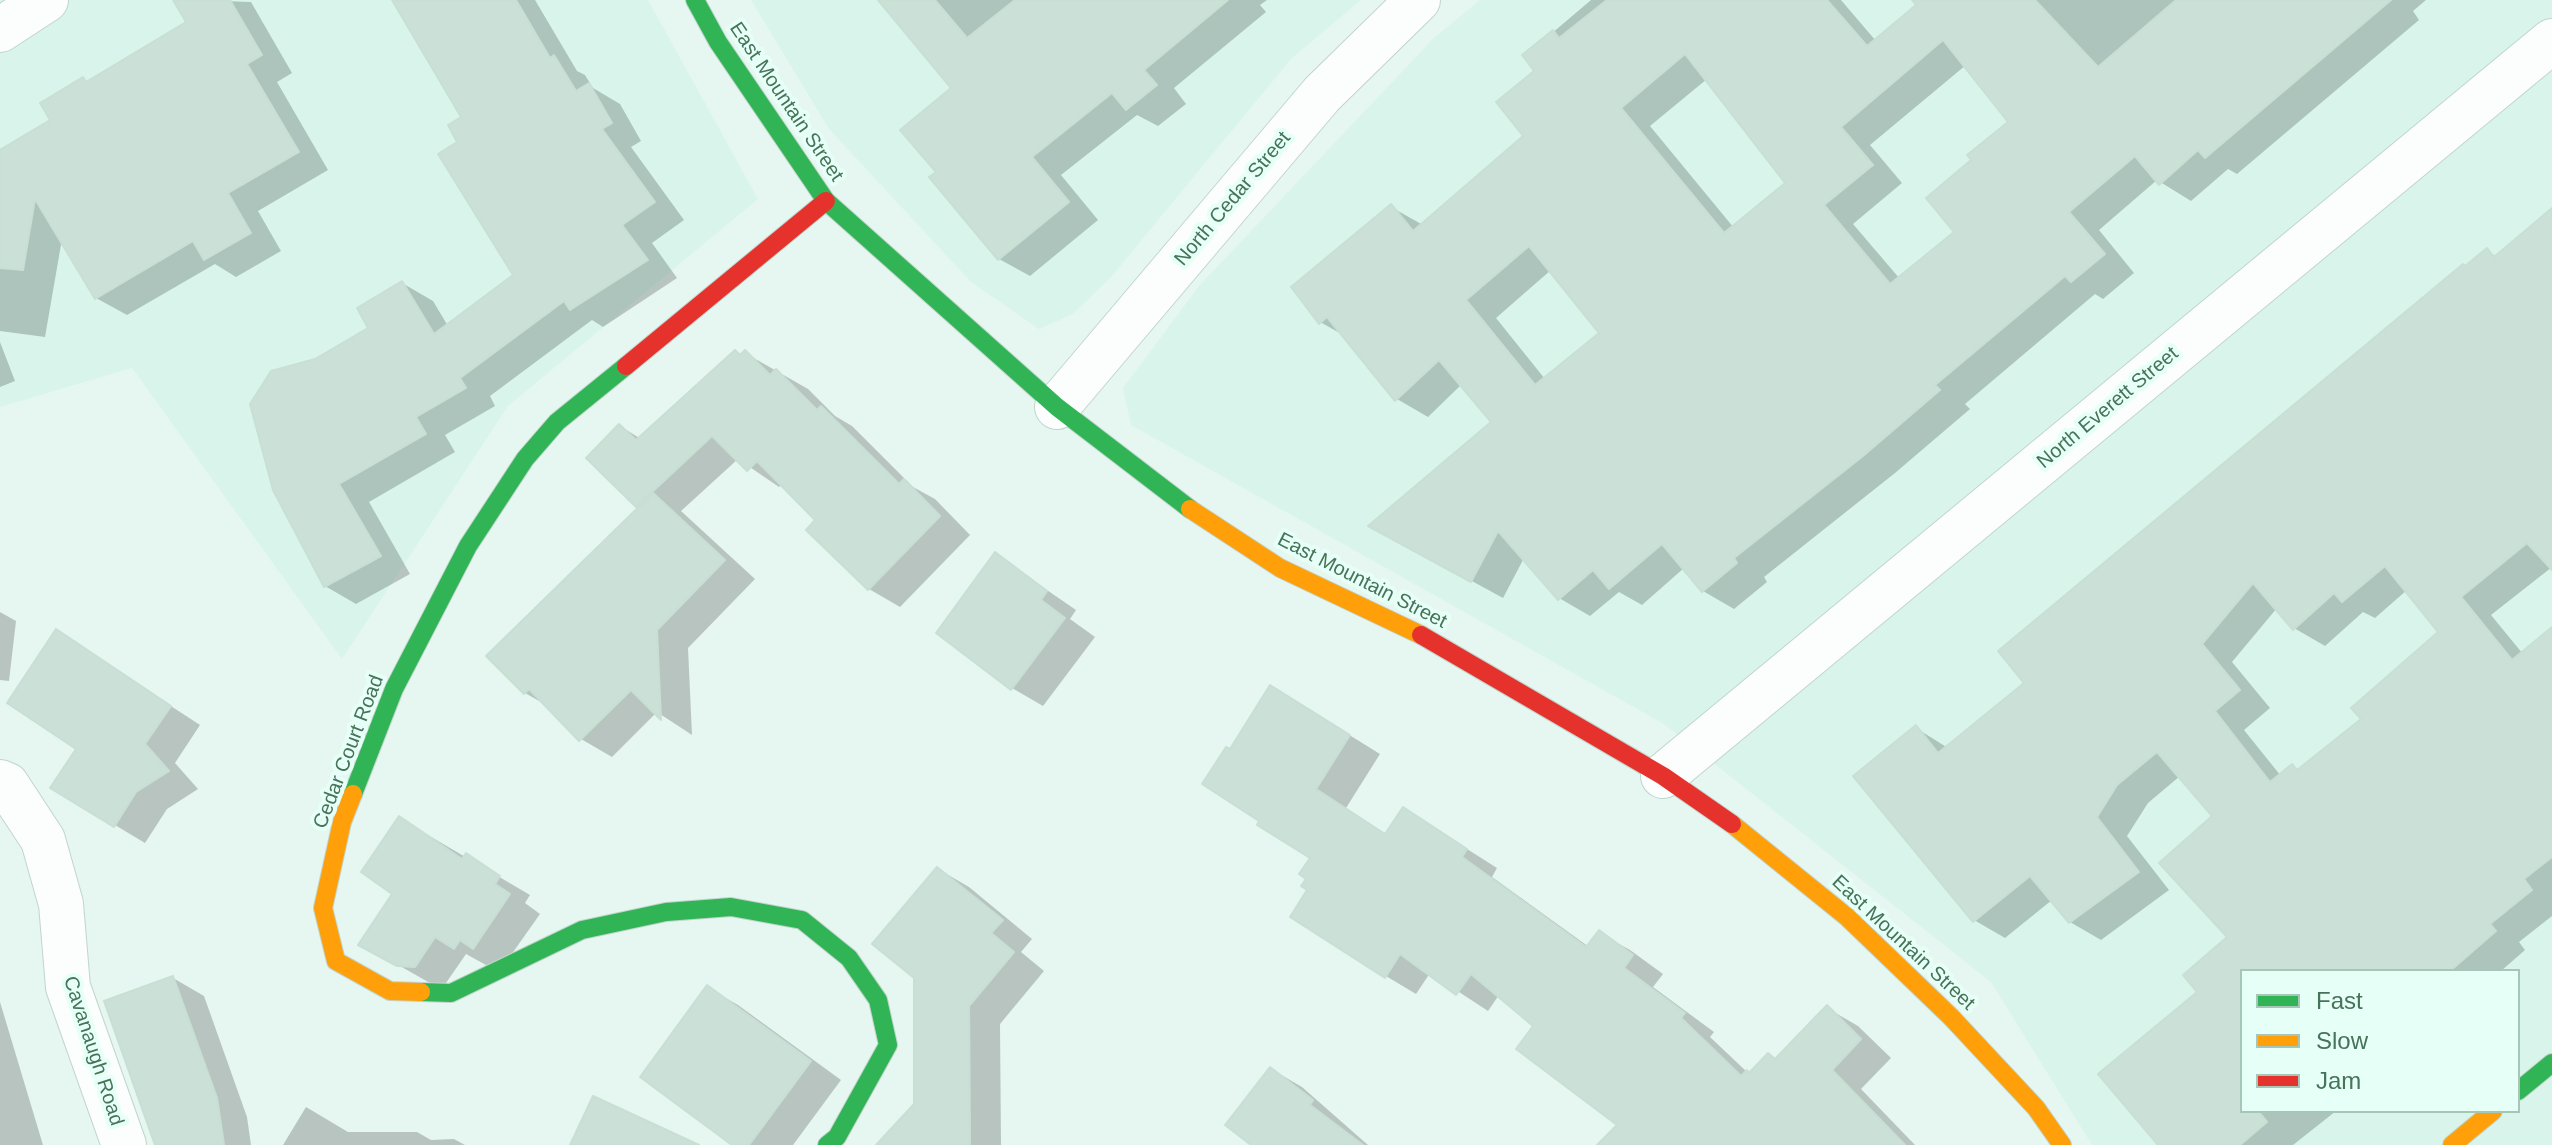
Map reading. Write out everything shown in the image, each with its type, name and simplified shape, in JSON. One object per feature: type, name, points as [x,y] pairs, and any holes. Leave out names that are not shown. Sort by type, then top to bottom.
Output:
[{"type":"street","points":[[0,30],[46,0]]},
{"type":"street","name":"East Mountain Street","points":[[695,0],[718,42],[826,201],[1057,407],[1156,486],[1280,568],[1428,638],[1663,776],[1754,839],[1847,917],[1962,1028],[2036,1108],[2062,1145]]},
{"type":"street","name":"North Cedar Street","points":[[1057,407],[1322,94],[1418,0]]},
{"type":"street","name":"North Everett Street","points":[[1663,776],[2552,41]]},
{"type":"street","name":"Cedar Court Road","points":[[826,201],[557,422],[507,484],[468,546],[394,689],[342,822],[323,908],[336,961],[390,991],[451,993],[582,930],[666,912],[731,907],[802,920],[849,958],[878,1000],[888,1045],[837,1137],[827,1145]]},
{"type":"street","name":"Cavanaugh Road","points":[[0,782],[7,785],[43,840],[61,904],[68,987],[124,1145]]},
{"type":"street","points":[[2520,1089],[2552,1063]]},
{"type":"street","points":[[2452,1145],[2491,1113]]},
{"type":"shaded area","points":[[0,0],[648,0],[758,199],[508,406],[342,659],[132,368],[0,407]]},
{"type":"shaded area","points":[[751,0],[1361,0],[1291,59],[1112,276],[1073,314],[1039,329],[971,282],[829,129]]},
{"type":"shaded area","points":[[1480,0],[2552,0],[2552,1145],[2092,1145],[1991,982],[1664,724],[1131,425],[1123,388],[1199,286],[1434,38]]},
{"type":"building","points":[[173,0],[230,0],[262,55],[247,64],[299,152],[228,193],[251,233],[204,260],[193,241],[95,299],[35,199],[23,270],[0,268],[0,150],[50,120],[40,103],[83,77],[86,82],[186,22]]},
{"type":"building","points":[[392,0],[516,0],[550,58],[554,55],[576,91],[589,83],[612,123],[602,129],[655,202],[622,225],[648,260],[570,310],[564,301],[460,378],[466,388],[416,417],[426,434],[339,484],[381,556],[324,587],[273,490],[250,404],[271,371],[315,359],[368,328],[357,308],[402,281],[434,334],[513,275],[438,154],[457,142],[448,125],[461,117]]},
{"type":"building","points":[[878,0],[935,0],[967,38],[1015,0],[1228,0],[1144,70],[1157,85],[1126,110],[1112,93],[1032,157],[1069,202],[998,260],[929,177],[936,172],[900,130],[951,88]]},
{"type":"building","points":[[1607,0],[1827,0],[1867,46],[1916,5],[1912,0],[2035,0],[2098,67],[2176,0],[2391,0],[2205,158],[2198,150],[2159,185],[2135,156],[2069,212],[2105,254],[2071,282],[2065,276],[1935,385],[1940,390],[1863,456],[1734,558],[1737,563],[1702,592],[1662,544],[1609,589],[1593,570],[1558,600],[1498,531],[1471,582],[1368,526],[1491,422],[1439,360],[1395,401],[1327,317],[1319,324],[1291,287],[1391,204],[1413,231],[1523,136],[1496,102],[1534,71],[1522,55],[1553,30],[1559,38]],"holes":[[[1943,40],[2008,122],[1967,155],[1971,160],[1926,198],[1954,232],[1890,284],[1824,205],[1873,165],[1841,127]],[[1685,54],[1785,183],[1724,233],[1621,108]],[[1529,246],[1599,333],[1535,385],[1466,300]]]},
{"type":"building","points":[[2552,208],[2552,570],[2527,543],[2461,597],[2512,660],[2552,627],[2552,857],[2524,879],[2532,890],[2490,924],[2496,931],[2452,969],[2240,969],[2240,1113],[2260,1113],[2267,1122],[2240,1145],[2158,1145],[2098,1074],[2197,992],[2183,975],[2227,937],[2159,863],[2212,816],[2157,752],[2117,785],[2097,817],[2139,872],[2069,923],[2030,876],[1973,922],[1853,776],[1916,725],[1938,753],[2024,683],[1998,651],[2463,264],[2465,266],[2487,248],[2494,257]],"holes":[[[2385,566],[2438,632],[2351,708],[2361,719],[2297,770],[2292,764],[2270,782],[2215,711],[2240,690],[2202,644],[2253,583],[2293,630],[2334,593],[2342,602]]]},
{"type":"building","points":[[735,350],[740,355],[745,350],[770,375],[776,369],[817,410],[821,406],[899,484],[904,479],[940,516],[868,590],[806,530],[815,520],[757,461],[747,471],[712,436],[636,507],[586,458],[619,424],[636,440]]},
{"type":"building","points":[[653,493],[725,560],[657,630],[661,720],[631,690],[579,741],[529,689],[524,694],[486,656]]},
{"type":"building","points":[[995,552],[1047,591],[1041,600],[1065,618],[1011,690],[936,633]]},
{"type":"building","points":[[56,629],[171,706],[145,744],[169,771],[136,792],[114,827],[50,788],[76,749],[7,703]]},
{"type":"building","points":[[1270,685],[1350,735],[1316,789],[1385,834],[1403,807],[1467,849],[1462,857],[1586,947],[1599,930],[1633,955],[1624,968],[1685,1013],[1681,1018],[1741,1076],[1747,1070],[1749,1073],[1768,1053],[1775,1059],[1827,1005],[1861,1039],[1832,1070],[1905,1145],[1597,1145],[1617,1125],[1516,1049],[1533,1026],[1471,974],[1456,995],[1400,954],[1385,978],[1290,917],[1307,890],[1301,886],[1306,879],[1299,874],[1310,858],[1257,825],[1259,821],[1202,784],[1226,747],[1230,749]]},
{"type":"building","points":[[399,816],[462,859],[466,853],[500,876],[495,884],[510,894],[473,949],[460,940],[454,949],[435,937],[415,967],[397,966],[358,945],[392,894],[361,872]]},
{"type":"building","points":[[937,867],[1003,920],[991,933],[1014,952],[969,1006],[970,1145],[876,1145],[914,1104],[914,978],[872,944]]},
{"type":"building","points":[[173,976],[217,1098],[224,1145],[155,1145],[104,1001]]},
{"type":"building","points":[[707,985],[811,1061],[749,1145],[732,1145],[640,1077]]},
{"type":"building","points":[[1270,1067],[1313,1100],[1310,1105],[1363,1145],[1251,1145],[1225,1125]]},
{"type":"building","points":[[593,1096],[699,1145],[570,1145]]},
{"type":"traffic: fast","points":[[695,0],[718,42],[826,201],[1057,407],[1190,509]]},
{"type":"traffic: fast","points":[[353,794],[394,689],[468,546],[525,459],[557,422],[626,366]]},
{"type":"traffic: fast","points":[[421,992],[451,993],[582,930],[666,912],[731,907],[802,920],[849,958],[878,1000],[888,1045],[837,1137],[827,1145]]},
{"type":"traffic: fast","points":[[2520,1089],[2552,1063]]},
{"type":"traffic: slow","points":[[1190,509],[1280,568],[1421,635]]},
{"type":"traffic: slow","points":[[353,794],[342,822],[323,908],[336,961],[390,991],[421,992]]},
{"type":"traffic: slow","points":[[1732,824],[1847,917],[1951,1017],[2036,1108],[2062,1145]]},
{"type":"traffic: slow","points":[[2452,1145],[2491,1113]]},
{"type":"traffic: jam","points":[[626,366],[826,201]]},
{"type":"traffic: jam","points":[[1421,635],[1663,776],[1732,824]]}]
